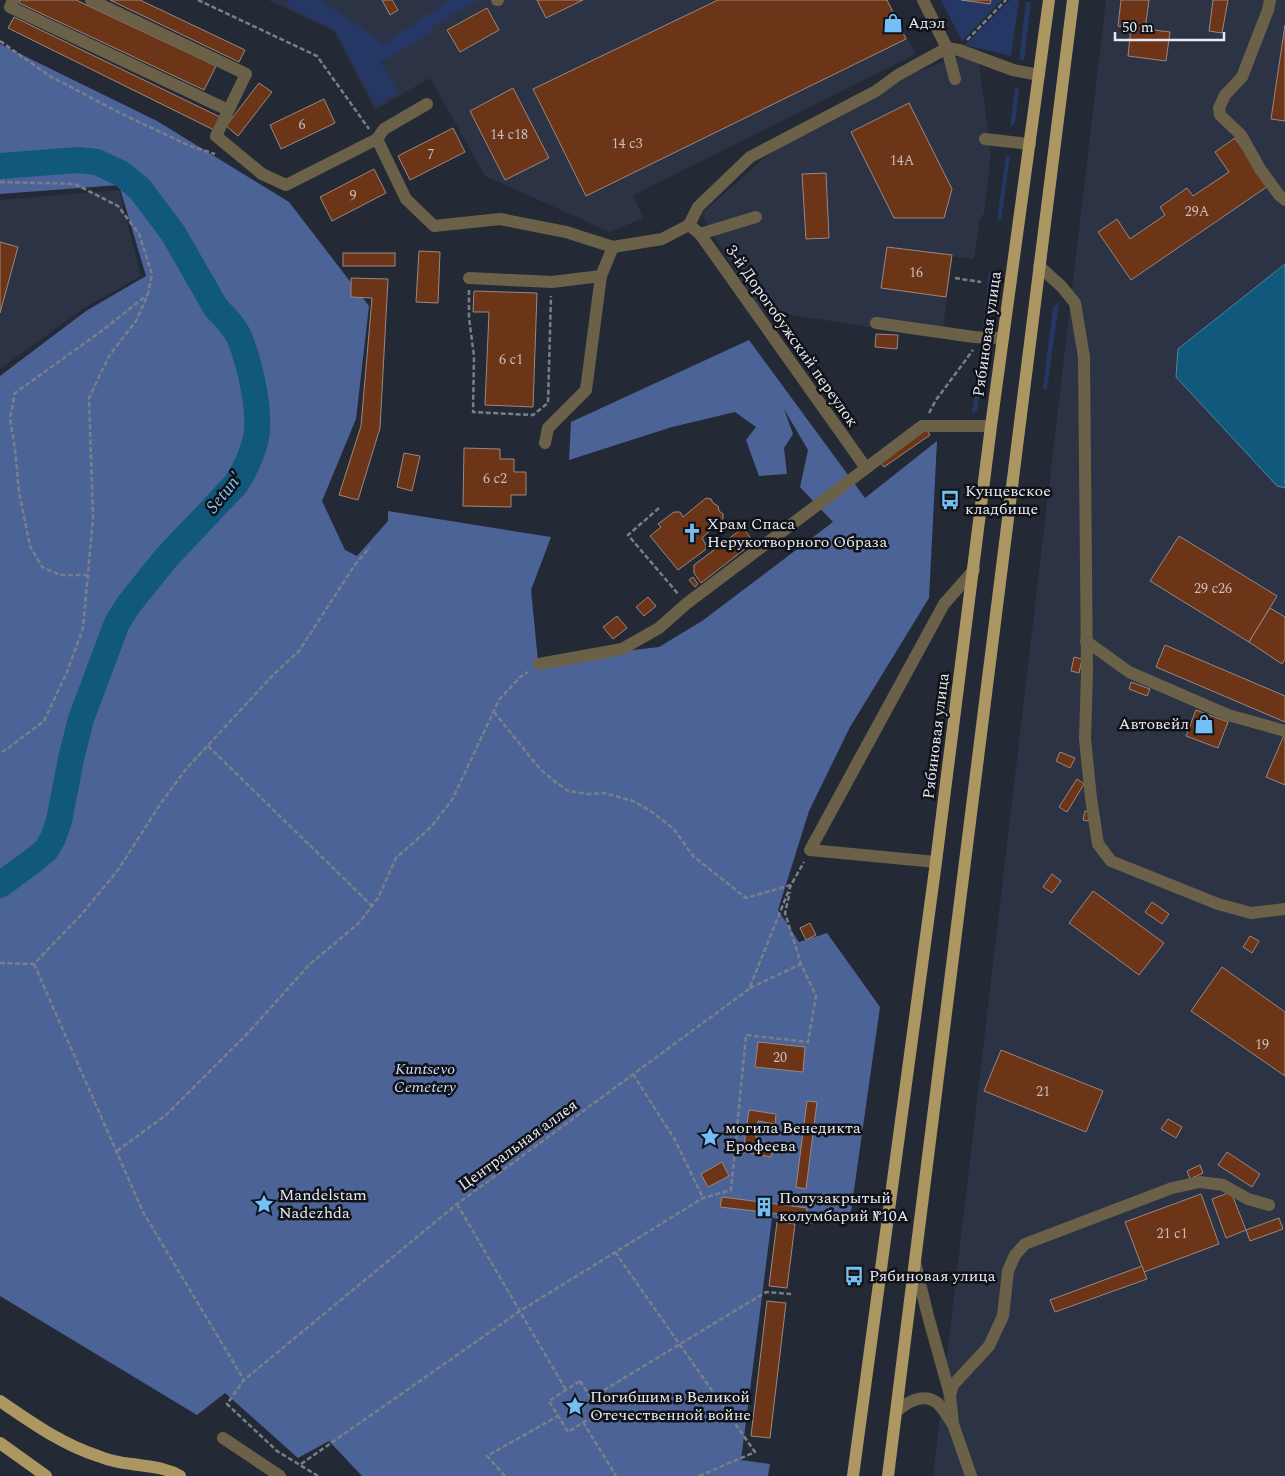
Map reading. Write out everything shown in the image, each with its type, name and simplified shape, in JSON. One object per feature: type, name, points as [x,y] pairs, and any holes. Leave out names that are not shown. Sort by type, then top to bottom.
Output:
[{"type":"main road","name":"Рябиновая улица","points":[[853,1476],[936,862],[1048,0]]},
{"type":"main road","points":[[888,1476],[1073,0]]},
{"type":"main road","points":[[0,1401],[38,1428],[68,1444],[98,1456],[130,1464],[158,1467],[180,1476]]},
{"type":"main road","points":[[0,1444],[46,1476]]},
{"type":"street","points":[[13,0],[10,7],[228,110]]},
{"type":"street","points":[[91,0],[246,74],[216,136],[262,174],[286,185],[377,139],[384,128],[427,104]]},
{"type":"street","points":[[923,0],[953,49],[955,79]]},
{"type":"street","points":[[1270,0],[1242,78],[1225,95],[1219,108],[1220,115],[1241,135],[1260,169],[1279,195],[1285,200]]},
{"type":"street","points":[[377,139],[406,199],[434,226],[500,219],[566,232],[613,247],[662,238],[689,226],[698,207],[750,156],[876,91],[898,75],[953,49],[1013,70],[1039,75]]},
{"type":"street","points":[[985,139],[1030,144]]},
{"type":"street","points":[[700,234],[756,216]]},
{"type":"street","name":"3-й Дорогобужский переулок","points":[[689,226],[700,234],[866,468]]},
{"type":"street","points":[[544,443],[548,428],[586,390],[601,276],[613,247]]},
{"type":"street","points":[[1039,266],[1062,287],[1075,303],[1084,358],[1087,672],[1085,739],[1098,844],[1111,861],[1218,904],[1251,913],[1285,909]]},
{"type":"street","points":[[469,278],[552,282],[601,276]]},
{"type":"street","points":[[876,323],[974,337],[1004,338]]},
{"type":"street","points":[[540,664],[622,649],[643,638],[659,628],[686,604],[922,426],[992,426]]},
{"type":"street","points":[[936,862],[810,850],[944,604],[974,570]]},
{"type":"street","points":[[1086,641],[1129,672],[1228,715],[1285,731]]},
{"type":"street","points":[[950,1395],[953,1385],[989,1346],[1003,1316],[1008,1271],[1014,1255],[1025,1244],[1172,1188],[1200,1182],[1222,1185],[1248,1199],[1269,1205]]},
{"type":"street","points":[[915,1263],[950,1395],[953,1424],[971,1476]]},
{"type":"street","points":[[897,1411],[906,1403],[921,1398],[936,1402],[953,1424]]},
{"type":"street","points":[[223,1438],[280,1476]]},
{"type":"path","points":[[198,0],[317,56],[377,139]]},
{"type":"path","points":[[953,49],[1006,0]]},
{"type":"path","points":[[0,41],[48,75],[72,88],[181,142],[217,154]]},
{"type":"path","points":[[0,182],[75,184],[118,206],[139,234],[152,274],[148,294],[136,321],[109,356],[89,398],[94,518],[83,628],[67,672],[44,721],[7,749],[0,752]]},
{"type":"path","points":[[469,278],[469,318],[474,356],[473,412],[533,415],[548,403],[552,282]]},
{"type":"path","points":[[955,278],[981,282]]},
{"type":"path","points":[[88,575],[60,575],[42,567],[30,546],[20,492],[10,418],[15,393],[103,330],[148,294]]},
{"type":"path","points":[[922,426],[936,400],[974,348]]},
{"type":"path","points":[[659,508],[628,535],[674,590]]},
{"type":"path","points":[[0,963],[34,964],[81,915],[118,870],[161,803],[186,769],[273,675],[298,651],[354,566],[370,547]]},
{"type":"path","points":[[117,1151],[166,1115],[248,1032],[309,965],[360,922],[378,898],[396,858],[431,828],[452,800],[500,700],[520,677],[540,664]]},
{"type":"path","points":[[494,712],[540,769],[558,784],[568,791],[588,794],[604,793],[633,801],[652,812],[674,829],[693,856],[746,898],[791,885]]},
{"type":"path","points":[[208,746],[372,906]]},
{"type":"path","points":[[749,988],[791,885],[810,850]]},
{"type":"path","points":[[318,1476],[300,1465],[520,1310],[703,1198],[731,1190],[746,1035],[808,1042],[816,996],[801,964],[785,913],[791,885]]},
{"type":"path","points":[[34,964],[143,1212],[244,1380]]},
{"type":"path","name":"Центральная аллея","points":[[300,1465],[277,1450],[227,1404],[244,1380],[457,1204],[749,988],[801,964]]},
{"type":"path","points":[[633,1074],[675,1140],[703,1198]]},
{"type":"path","points":[[457,1204],[566,1390]]},
{"type":"path","points":[[615,1252],[755,1452],[699,1476]]},
{"type":"path","points":[[591,1398],[766,1292],[791,1294]]},
{"type":"path","points":[[580,1381],[600,1412],[568,1432],[549,1401],[566,1390],[580,1381]]},
{"type":"path","points":[[505,1476],[487,1456],[558,1416]]},
{"type":"path","points":[[583,1422],[616,1476]]},
{"type":"shaded area","points":[[268,0],[887,0],[916,54],[633,195],[643,218],[610,232],[485,176],[430,78],[375,110],[334,31]]},
{"type":"shaded area","points":[[288,0],[321,0],[384,44],[450,0],[479,0],[431,27],[432,33],[380,62],[398,92],[376,106],[335,30],[285,4]]},
{"type":"shaded area","points":[[941,0],[990,3],[991,0],[1002,0],[962,41]]},
{"type":"shaded area","points":[[1010,0],[1019,0],[1011,56],[965,45]]},
{"type":"shaded area","points":[[1106,0],[1285,0],[1285,1476],[933,1476]]},
{"type":"shaded area","points":[[1026,2],[1031,2],[1024,60],[1019,59]]},
{"type":"shaded area","points":[[959,57],[979,64],[991,154],[984,213],[980,219],[974,259],[952,256],[942,338],[759,310],[701,214],[771,152],[911,74]]},
{"type":"shaded area","points":[[1015,88],[1019,88],[1015,123],[1010,127]]},
{"type":"shaded area","points":[[1006,156],[1010,156],[1001,220],[997,221]]},
{"type":"shaded area","points":[[119,190],[141,276],[84,308],[0,369],[0,200]]},
{"type":"shaded area","points":[[1285,264],[1285,488],[1277,486],[1176,377],[1178,349]]},
{"type":"shaded area","points":[[989,272],[995,276],[987,329],[983,329]]},
{"type":"shaded area","points":[[1059,302],[1047,389],[1043,389],[1053,308]]},
{"type":"shaded area","points":[[980,349],[985,350],[977,411],[972,414]]},
{"type":"green space","name":"Kuntsevo Cemetery","points":[[0,44],[157,121],[289,202],[369,306],[356,419],[322,501],[345,550],[357,556],[388,521],[388,511],[551,537],[531,590],[538,661],[659,647],[702,621],[833,522],[800,487],[808,450],[784,409],[793,434],[784,448],[787,474],[759,476],[746,440],[756,427],[735,412],[672,427],[569,460],[571,422],[749,340],[865,498],[937,441],[929,598],[850,727],[809,811],[778,910],[799,942],[827,933],[880,1007],[850,1218],[814,1213],[813,1224],[772,1218],[741,1460],[770,1464],[768,1476],[362,1476],[329,1441],[298,1458],[225,1393],[197,1415],[0,1296],[0,376],[86,311],[146,276],[119,185],[0,194]]},
{"type":"building","points":[[20,0],[76,0],[216,66],[204,90],[19,3]]},
{"type":"building","points":[[110,0],[140,0],[245,50],[239,62]]},
{"type":"building","points":[[382,0],[392,0],[398,10],[390,15]]},
{"type":"building","points":[[537,0],[583,0],[546,18]]},
{"type":"building","points":[[718,0],[887,0],[906,39],[586,196],[533,89]]},
{"type":"building","points":[[961,0],[991,0],[990,4]]},
{"type":"building","points":[[1121,0],[1149,0],[1145,29],[1170,32],[1166,61],[1128,56],[1131,28],[1118,26]]},
{"type":"building","points":[[1213,0],[1228,0],[1222,33],[1209,31]]},
{"type":"building","points":[[487,8],[499,30],[460,52],[447,30]]},
{"type":"building","points":[[14,17],[220,117],[214,130],[8,28]]},
{"type":"building","points":[[1285,25],[1285,121],[1271,119]]},
{"type":"building","points":[[259,83],[272,92],[238,136],[226,126]]},
{"type":"building","points":[[513,88],[549,158],[505,180],[470,111]]},
{"type":"building","points":[[324,99],[335,123],[281,149],[270,125]]},
{"type":"building","points":[[909,103],[952,189],[944,218],[894,218],[851,132]]},
{"type":"building","points":[[453,128],[465,152],[410,180],[398,156]]},
{"type":"building","points":[[1235,138],[1268,186],[1131,280],[1098,232],[1117,219],[1130,239],[1165,215],[1160,207],[1187,188],[1193,196],[1229,172],[1215,152]]},
{"type":"building","points":[[374,169],[386,193],[332,221],[320,197]]},
{"type":"building","points":[[826,173],[829,238],[806,239],[802,174]]},
{"type":"building","points":[[0,242],[18,247],[0,313]]},
{"type":"building","points":[[887,247],[952,255],[946,297],[881,288]]},
{"type":"building","points":[[419,251],[440,252],[438,303],[416,302]]},
{"type":"building","points":[[343,253],[395,253],[395,266],[343,266]]},
{"type":"building","points":[[351,278],[388,279],[380,428],[358,500],[339,495],[361,426],[372,298],[351,297]]},
{"type":"building","points":[[474,291],[537,293],[533,407],[485,405],[489,312],[473,312]]},
{"type":"building","points":[[876,334],[898,335],[897,349],[875,347]]},
{"type":"building","points":[[926,429],[930,435],[884,467],[879,461]]},
{"type":"building","points":[[464,448],[500,449],[500,459],[514,459],[514,472],[526,472],[526,495],[511,495],[511,507],[463,506]]},
{"type":"building","points":[[404,453],[420,456],[412,491],[397,487]]},
{"type":"building","points":[[706,498],[711,499],[718,506],[719,511],[723,514],[723,519],[702,538],[706,545],[705,550],[678,570],[650,536],[661,527],[658,524],[674,512],[680,512],[683,517]]},
{"type":"building","points":[[743,528],[754,542],[701,583],[694,573],[694,565]]},
{"type":"building","points":[[1179,536],[1277,596],[1249,642],[1150,581]]},
{"type":"building","points":[[693,577],[698,584],[695,587],[689,580]]},
{"type":"building","points":[[648,597],[656,606],[644,616],[636,607]]},
{"type":"building","points":[[1270,608],[1285,617],[1285,659],[1282,664],[1249,642]]},
{"type":"building","points":[[617,616],[627,628],[613,639],[603,627]]},
{"type":"building","points":[[1165,645],[1285,696],[1285,722],[1156,667]]},
{"type":"building","points":[[1074,657],[1082,659],[1079,673],[1071,671]]},
{"type":"building","points":[[1131,682],[1150,689],[1147,696],[1129,689]]},
{"type":"building","points":[[1196,710],[1228,722],[1218,748],[1186,736]]},
{"type":"building","points":[[1285,733],[1285,785],[1266,777]]},
{"type":"building","points":[[1060,752],[1075,758],[1070,768],[1056,761]]},
{"type":"building","points":[[1077,779],[1084,784],[1067,812],[1059,807]]},
{"type":"building","points":[[1085,811],[1091,812],[1089,821],[1083,820]]},
{"type":"building","points":[[1052,874],[1061,881],[1052,893],[1043,887]]},
{"type":"building","points":[[1093,891],[1164,943],[1139,975],[1069,923]]},
{"type":"building","points":[[1152,902],[1169,914],[1162,924],[1145,912]]},
{"type":"building","points":[[810,923],[816,935],[806,940],[800,928]]},
{"type":"building","points":[[1250,936],[1259,941],[1252,953],[1243,947]]},
{"type":"building","points":[[1222,967],[1285,1012],[1285,1076],[1191,1011]]},
{"type":"building","points":[[758,1042],[805,1047],[803,1072],[755,1067]]},
{"type":"building","points":[[1001,1050],[1103,1091],[1086,1132],[984,1091]]},
{"type":"building","points":[[807,1101],[817,1102],[806,1189],[796,1187]]},
{"type":"building","points":[[749,1110],[776,1114],[775,1124],[758,1121],[755,1145],[773,1148],[771,1157],[743,1152]]},
{"type":"building","points":[[1168,1119],[1182,1127],[1176,1138],[1161,1129]]},
{"type":"building","points":[[1227,1152],[1260,1174],[1252,1187],[1218,1165]]},
{"type":"building","points":[[722,1162],[729,1176],[708,1187],[701,1174]]},
{"type":"building","points":[[1200,1165],[1203,1173],[1190,1179],[1187,1171]]},
{"type":"building","points":[[1231,1192],[1246,1230],[1226,1238],[1212,1199]]},
{"type":"building","points":[[1201,1194],[1219,1244],[1144,1272],[1125,1222]]},
{"type":"building","name":"Полузакрытый колумбарий №10А","points":[[722,1197],[807,1208],[806,1217],[720,1207]]},
{"type":"building","points":[[1279,1218],[1283,1229],[1250,1241],[1246,1230]]},
{"type":"building","points":[[777,1222],[795,1224],[787,1288],[769,1286]]},
{"type":"building","points":[[1142,1266],[1147,1279],[1055,1312],[1050,1300]]},
{"type":"building","points":[[767,1301],[786,1303],[770,1438],[751,1436]]},
{"type":"waterway","name":"Setun'","points":[[0,166],[78,160],[97,162],[122,174],[140,189],[173,233],[216,308],[230,322],[238,335],[244,349],[254,388],[257,415],[256,438],[245,468],[236,484],[166,558],[129,604],[117,623],[81,719],[59,821],[53,838],[46,850],[0,885]]},
{"type":"place","name":"Адэл","points":[[893,23]]},
{"type":"place","name":"Кунцевское кладбище","points":[[950,500]]},
{"type":"place","name":"Храм Спаса Нерукотворного Образа","points":[[692,533]]},
{"type":"place","name":"Автовейл","points":[[1204,724]]},
{"type":"place","name":"могила Венедикта Ерофеева","points":[[710,1137]]},
{"type":"place","name":"Mandelstam Nadezhda","points":[[264,1204]]},
{"type":"place","name":"Полузакрытый колумбарий №10А","points":[[764,1207]]},
{"type":"place","name":"Рябиновая улица","points":[[854,1276]]},
{"type":"place","name":"Погибшим в Великой Отечественной войне","points":[[575,1406]]}]
